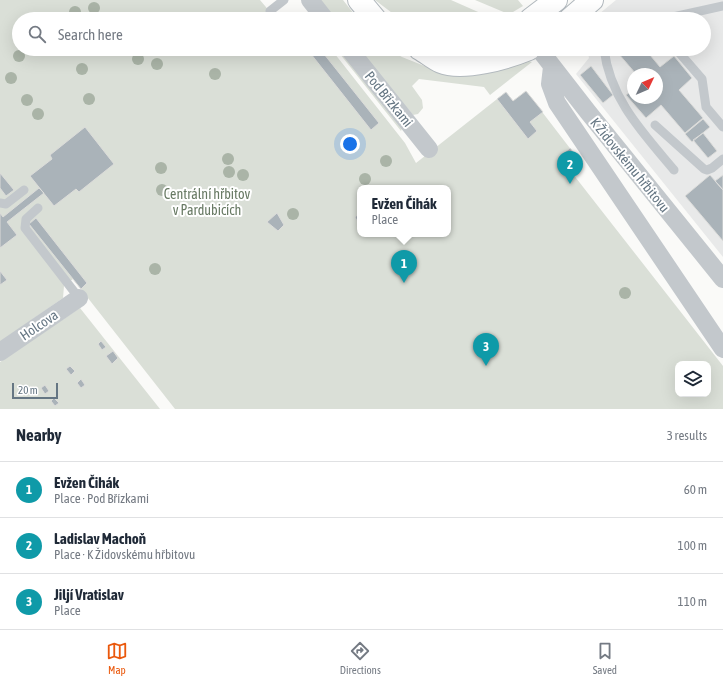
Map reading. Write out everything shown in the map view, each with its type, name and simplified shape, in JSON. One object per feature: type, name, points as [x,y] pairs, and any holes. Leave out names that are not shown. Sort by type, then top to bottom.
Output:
[{"type":"street","points":[[310,0],[320,12]]},
{"type":"street","points":[[359,0],[369,12]]},
{"type":"street","points":[[541,12],[556,0]]},
{"type":"street","points":[[578,12],[592,0]]},
{"type":"street","name":"Pod Břízkami","points":[[355,56],[429,149]]},
{"type":"street","points":[[432,56],[442,62],[463,64],[508,56]]},
{"type":"street","name":"K Židovskému hřbitovu","points":[[544,56],[723,279]]},
{"type":"street","points":[[552,67],[550,84],[557,103],[723,349]]},
{"type":"street","name":"Holcova","points":[[0,352],[79,298]]},
{"type":"lane","points":[[270,11],[284,0]]},
{"type":"lane","points":[[696,12],[723,6]]},
{"type":"lane","points":[[605,56],[620,100],[630,117],[674,170]]},
{"type":"lane","points":[[682,56],[702,79],[706,107],[723,127]]},
{"type":"lane","points":[[655,125],[704,169],[707,170],[712,168],[723,160]]},
{"type":"lane","points":[[0,203],[6,204],[24,190]]},
{"type":"lane","points":[[38,208],[26,219],[25,228],[79,298]]},
{"type":"shaded area","points":[[616,0],[723,0],[723,257],[576,74],[589,58],[589,56],[711,56],[711,12],[601,12]]},
{"type":"green space","name":"Centrální hřbitov v Pardubicích","points":[[0,0],[260,0],[270,12],[12,12],[12,56],[337,56],[405,143],[416,163],[506,92],[513,101],[526,91],[579,160],[569,169],[723,366],[723,409],[175,409],[73,279],[64,286],[63,298],[0,342]]},
{"type":"green space","points":[[319,0],[343,0],[352,12],[328,12]]},
{"type":"green space","points":[[375,0],[451,0],[478,12],[391,12]]},
{"type":"green space","points":[[475,0],[518,0],[523,6],[513,12],[504,12]]},
{"type":"green space","points":[[342,56],[348,56],[403,126],[401,131]]},
{"type":"green space","points":[[363,56],[400,56],[432,69],[529,61],[532,62],[490,95],[484,87],[419,79],[412,86],[422,100],[423,108],[418,114],[413,115]]},
{"type":"green space","points":[[80,308],[160,409],[0,409],[0,362]]},
{"type":"building","points":[[313,56],[326,56],[379,123],[371,130]]},
{"type":"building","points":[[621,56],[651,56],[660,67],[674,56],[692,78],[679,90],[703,118],[685,133],[661,105],[646,118],[634,104],[663,104],[663,68],[631,68]]},
{"type":"building","points":[[591,66],[613,95],[603,103],[580,75]]},
{"type":"building","points":[[526,91],[543,112],[530,122],[537,131],[528,139],[497,99],[506,92],[513,101]]},
{"type":"building","points":[[703,119],[710,127],[692,142],[685,134]]},
{"type":"building","points":[[85,127],[114,164],[79,192],[76,189],[54,206],[30,176],[52,159],[50,155]]},
{"type":"building","points":[[703,133],[717,151],[708,158],[693,140]]},
{"type":"building","points":[[570,148],[579,160],[567,169],[558,158]]},
{"type":"building","points":[[0,173],[14,190],[6,196],[0,188]]},
{"type":"building","points":[[710,175],[723,190],[723,241],[685,196]]},
{"type":"building","points":[[723,175],[723,190],[715,181]]},
{"type":"building","points":[[39,188],[44,193],[7,222],[17,235],[0,248],[0,213],[3,217]]},
{"type":"building","points":[[277,213],[284,225],[278,231],[267,222]]},
{"type":"building","points":[[36,218],[87,283],[81,289],[29,224]]},
{"type":"building","points":[[0,271],[7,280],[0,285]]},
{"type":"building","points":[[101,341],[106,347],[102,350],[98,344]]},
{"type":"building","points":[[113,351],[118,358],[112,364],[106,356]]},
{"type":"building","points":[[70,366],[75,371],[71,375],[66,369]]},
{"type":"building","points":[[81,379],[85,385],[81,388],[77,383]]},
{"type":"building","points":[[45,385],[49,391],[45,394],[41,388]]},
{"type":"building","points":[[54,398],[59,403],[55,406],[51,401]]},
{"type":"place","name":"Ladislav Machoň","points":[[570,184]]},
{"type":"place","name":"Evžen Čihák","points":[[404,283]]},
{"type":"place","name":"Jiljí Vratislav","points":[[486,366]]}]
